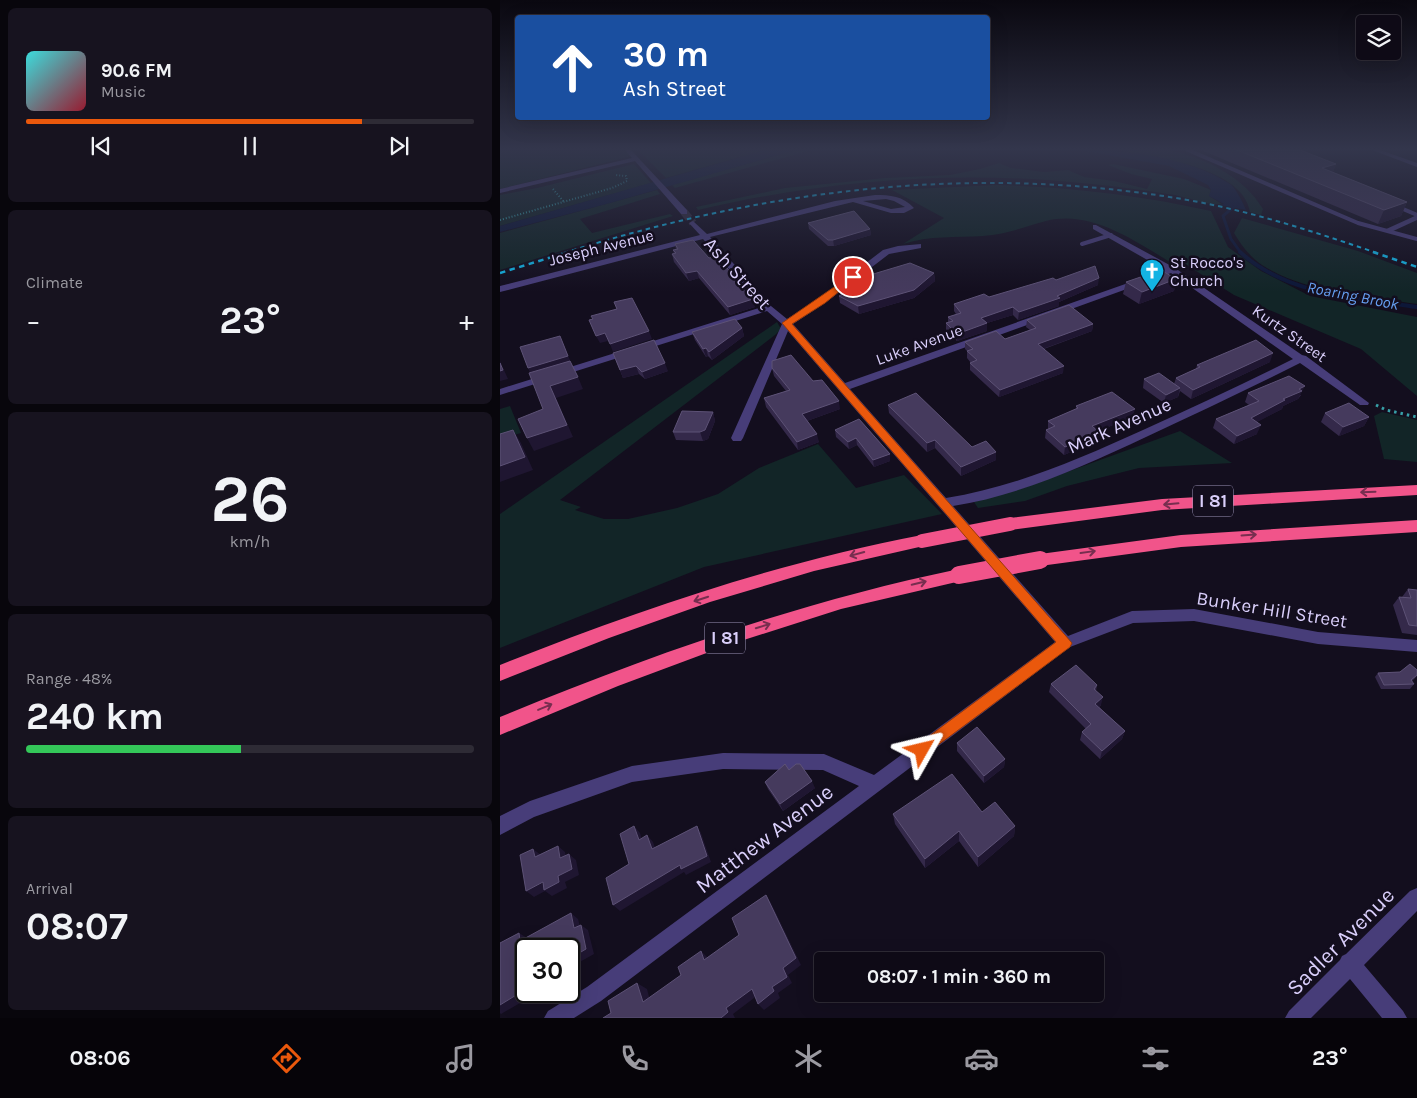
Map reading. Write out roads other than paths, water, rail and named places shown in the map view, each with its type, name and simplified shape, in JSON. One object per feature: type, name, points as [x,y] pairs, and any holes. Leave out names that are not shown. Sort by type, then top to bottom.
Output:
[{"type":"highway","name":"I 81","points":[[500,673],[608,632],[739,587],[866,552],[1010,524],[1110,510],[1170,504],[1417,490]]},
{"type":"highway","name":"I 81","points":[[500,726],[633,671],[721,640],[852,600],[959,575],[1114,548],[1203,538],[1417,526]]},
{"type":"street","points":[[671,198],[684,212]]},
{"type":"street","name":"Joseph Avenue","points":[[500,288],[785,214],[854,200],[891,198],[902,201],[910,208],[906,211],[897,212],[854,200]]},
{"type":"street","points":[[1388,230],[1417,216]]},
{"type":"street","name":"Ash Street","points":[[693,223],[768,308],[786,323],[1065,643]]},
{"type":"street","name":"Kurtz Street","points":[[1096,228],[1172,270],[1367,402]]},
{"type":"street","points":[[737,438],[786,323],[822,301],[886,252],[898,248],[918,246]]},
{"type":"street","name":"Luke Avenue","points":[[842,388],[1172,270]]},
{"type":"street","points":[[500,392],[768,308]]},
{"type":"street","name":"Mark Avenue","points":[[942,503],[976,499],[1015,488],[1087,459],[1219,400],[1302,358]]},
{"type":"street","name":"Bunker Hill Street","points":[[1065,643],[1132,617],[1194,615],[1318,638],[1417,646]]},
{"type":"street","name":"Matthew Avenue","points":[[555,1018],[594,994],[1065,643]]},
{"type":"street","points":[[500,826],[530,810],[632,774],[723,760],[824,762],[876,785]]},
{"type":"street","name":"Sadler Avenue","points":[[1296,1018],[1349,963],[1417,898]]},
{"type":"street","points":[[1349,963],[1396,1018]]},
{"type":"lane","points":[[1299,198],[1358,223],[1417,239]]},
{"type":"lane","points":[[1390,203],[1417,216]]},
{"type":"lane","points":[[1082,244],[1111,235]]},
{"type":"water","points":[[599,198],[629,198],[500,232],[500,226]]},
{"type":"water","points":[[1212,198],[1240,198],[1246,210],[1220,205],[1224,204]]},
{"type":"waterway","name":"Roaring Brook","points":[[1237,204],[1223,216],[1231,239],[1241,252]]},
{"type":"waterway","name":"Roaring Brook","points":[[1241,252],[1259,266],[1301,286],[1347,297],[1417,307]]},
{"type":"tunnel","points":[[684,212],[693,223]]},
{"type":"railway","points":[[564,253],[639,231],[715,213],[802,198]]},
{"type":"railway","points":[[1172,198],[1227,208],[1278,221],[1377,253]]},
{"type":"railway","points":[[500,273],[568,252]]},
{"type":"railway","points":[[1373,252],[1417,267]]},
{"type":"place","name":"St Rocco's Church","points":[[1152,292]]}]
